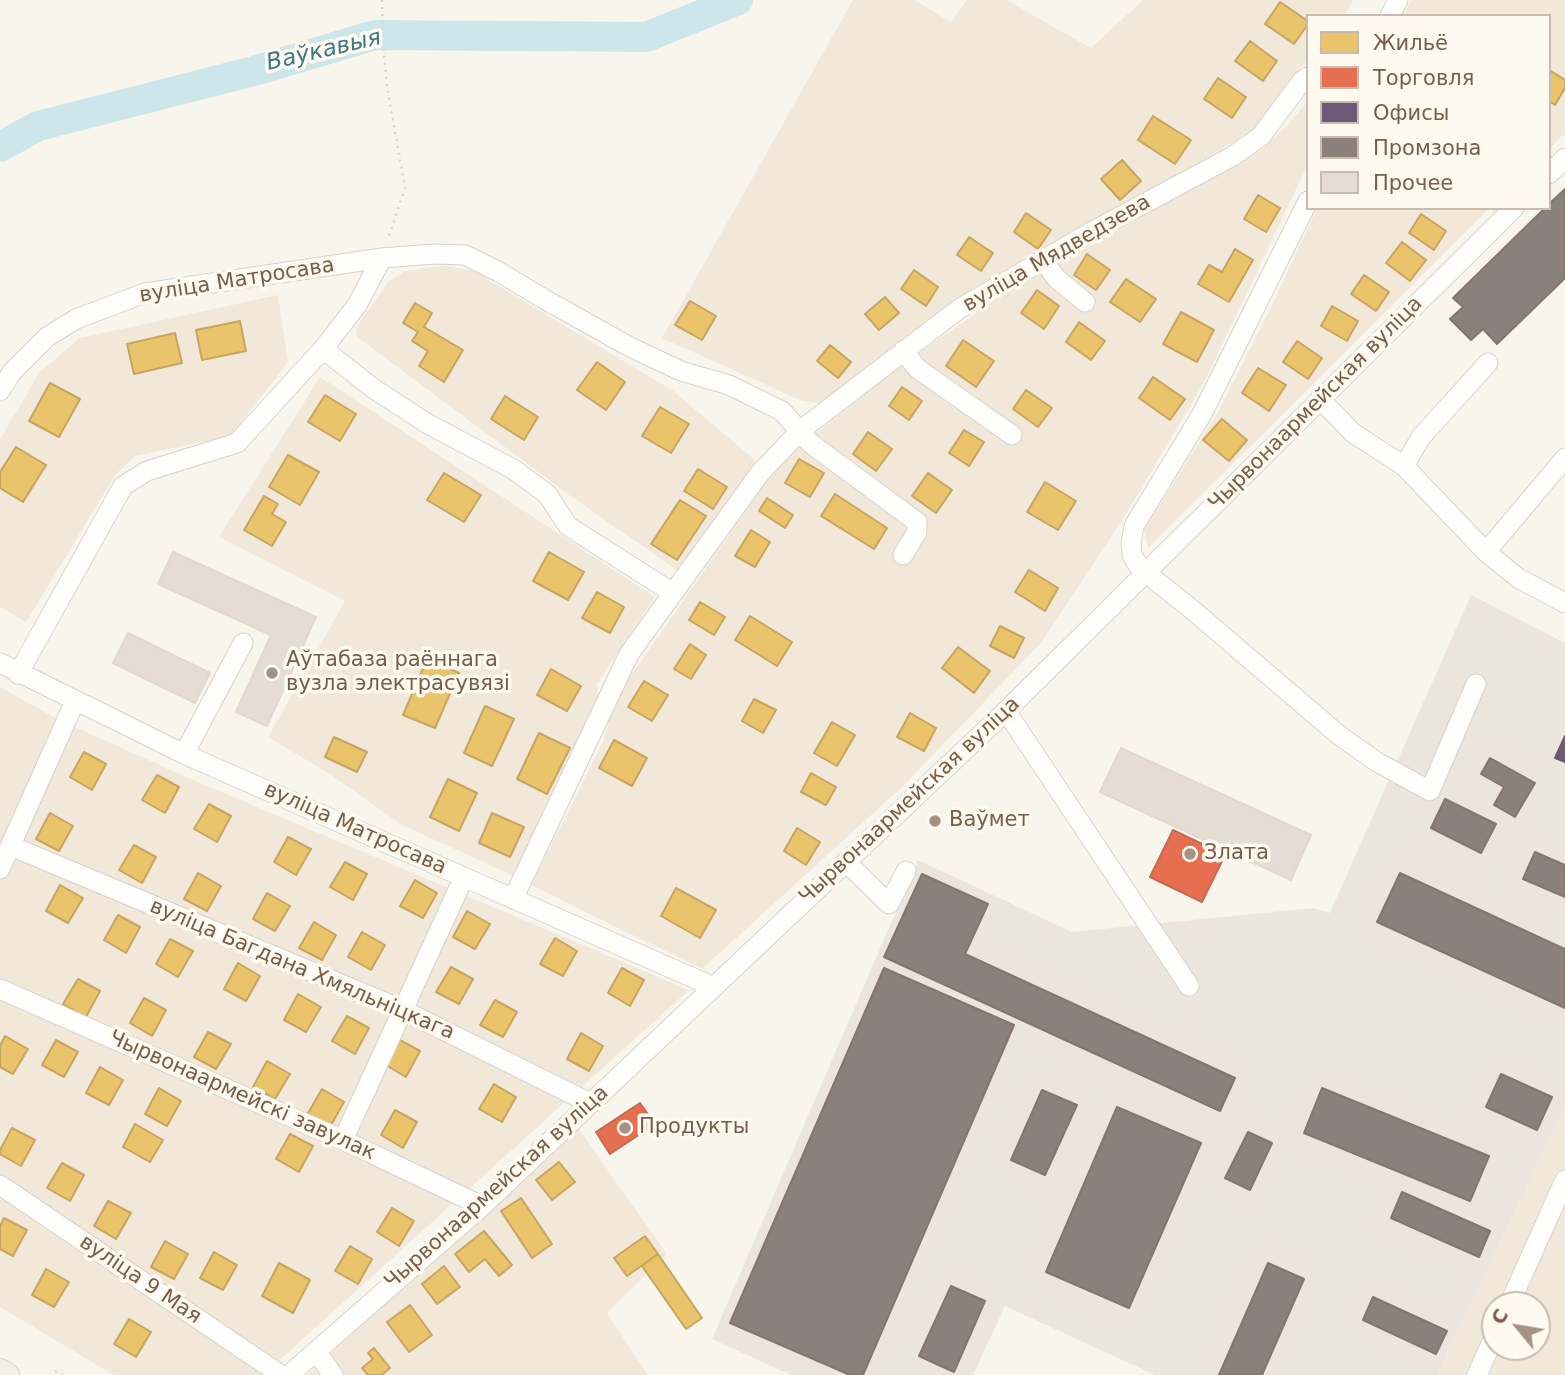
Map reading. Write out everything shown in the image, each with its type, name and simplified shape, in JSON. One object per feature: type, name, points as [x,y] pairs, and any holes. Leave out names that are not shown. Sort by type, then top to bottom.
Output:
[{"type":"main road","points":[[0,1371],[7,1375]]},
{"type":"street","name":"вуліца Мядведзева","points":[[513,900],[629,654],[760,473],[800,430],[959,309],[1093,231],[1233,156],[1261,136],[1306,78]]},
{"type":"street","points":[[1551,172],[1565,158]]},
{"type":"street","points":[[1306,205],[1202,414],[1133,526],[1132,555],[1146,573],[1340,736],[1377,762],[1430,791],[1476,684]]},
{"type":"street","name":"Чырвонаармейская вуліца","points":[[289,1375],[482,1206],[1006,711],[1512,210]]},
{"type":"street","name":"вуліца Матросава","points":[[0,391],[12,372],[47,337],[76,319],[145,293],[382,258],[434,254],[465,256],[499,272],[630,347],[681,371],[729,385],[782,411],[810,443],[917,522],[918,532],[903,555]]},
{"type":"street","points":[[18,674],[123,486],[147,471],[237,443],[323,349],[357,305],[382,258]]},
{"type":"street","points":[[1043,260],[1056,278],[1085,302]]},
{"type":"street","points":[[323,349],[384,396],[428,424],[513,469],[547,494],[568,526],[673,593]]},
{"type":"street","points":[[903,351],[918,369],[1012,435]]},
{"type":"street","points":[[1405,466],[1421,437],[1488,363]]},
{"type":"street","points":[[1320,399],[1353,433],[1405,466],[1486,552],[1518,578],[1565,603]]},
{"type":"street","points":[[1486,552],[1565,458]]},
{"type":"street","points":[[184,754],[243,643]]},
{"type":"street","name":"вуліца Матросава","points":[[0,663],[184,754],[714,987]]},
{"type":"street","points":[[0,869],[75,701]]},
{"type":"street","points":[[1006,711],[1189,986]]},
{"type":"street","name":"вуліца Багдана Хмяльніцкага","points":[[11,846],[403,1010],[590,1103]]},
{"type":"street","points":[[846,862],[889,904],[906,871]]},
{"type":"street","points":[[343,1140],[464,877]]},
{"type":"street","name":"Чырвонаармейскі завулак","points":[[0,989],[343,1140],[482,1206]]},
{"type":"street","points":[[1515,1291],[1565,1180]]},
{"type":"street","name":"вуліца 9 Мая","points":[[0,1185],[281,1375]]},
{"type":"street","points":[[316,1351],[333,1375]]},
{"type":"path","points":[[382,0],[387,86],[405,188],[382,258]]},
{"type":"path","points":[[55,1371],[62,1375]]},
{"type":"shaded area","points":[[853,0],[914,0],[951,22],[967,0],[1006,0],[1091,48],[1143,0],[1353,0],[1345,14],[1306,14],[1306,62],[1252,132],[1013,267],[824,404],[802,401],[662,338]]},
{"type":"shaded area","points":[[1411,0],[1565,0],[1565,133],[1551,147],[1551,14],[1404,14]]},
{"type":"shaded area","points":[[1306,103],[1306,168],[1206,379],[1126,514],[1041,643],[902,787],[702,969],[531,885],[603,742],[616,697],[763,486],[793,452],[890,373],[1004,294],[1237,165],[1264,147]]},
{"type":"shaded area","points":[[1316,210],[1488,210],[1148,548],[1144,530],[1218,412]]},
{"type":"shaded area","points":[[443,266],[472,270],[672,390],[756,461],[677,570],[569,495],[356,336],[357,326],[389,281],[405,271]]},
{"type":"shaded area","points":[[278,295],[288,362],[231,436],[135,456],[116,474],[26,622],[0,607],[0,439],[40,372],[80,338]]},
{"type":"shaded area","points":[[320,377],[655,597],[597,684],[599,699],[514,876],[402,825],[333,776],[268,737],[345,601],[219,537]]},
{"type":"shaded area","points":[[1471,595],[1565,643],[1565,1106],[1437,1375],[1155,1375],[1005,1306],[973,1375],[791,1375],[712,1339],[918,860],[1072,932],[1313,908],[1330,913]]},
{"type":"shaded area","points":[[0,687],[59,720],[191,779],[689,990],[263,1375],[114,1375],[0,1307]]},
{"type":"shaded area","points":[[1565,1106],[1565,1375],[1437,1375]]},
{"type":"shaded area","points":[[578,1128],[667,1254],[607,1313],[648,1375],[307,1375]]},
{"type":"building: Жильё","points":[[1280,2],[1306,20],[1306,27],[1294,44],[1265,24]]},
{"type":"building: Жильё","points":[[1250,41],[1277,61],[1263,81],[1235,61]]},
{"type":"building: Жильё","points":[[1551,71],[1565,80],[1565,88],[1555,105],[1551,102]]},
{"type":"building: Жильё","points":[[1218,78],[1246,97],[1232,118],[1204,99]]},
{"type":"building: Жильё","points":[[1153,116],[1191,140],[1175,164],[1138,140]]},
{"type":"building: Жильё","points":[[1122,160],[1141,181],[1120,200],[1101,179]]},
{"type":"building: Жильё","points":[[1258,195],[1280,208],[1266,232],[1244,219]]},
{"type":"building: Жильё","points":[[1026,213],[1051,230],[1038,249],[1014,232]]},
{"type":"building: Жильё","points":[[1421,214],[1446,231],[1434,250],[1409,233]]},
{"type":"building: Жильё","points":[[969,237],[993,253],[981,271],[957,255]]},
{"type":"building: Жильё","points":[[1402,242],[1426,260],[1410,281],[1386,263]]},
{"type":"building: Жильё","points":[[1235,249],[1253,260],[1229,302],[1198,284],[1209,265],[1222,272]]},
{"type":"building: Жильё","points":[[1087,254],[1110,270],[1096,290],[1074,275]]},
{"type":"building: Жильё","points":[[914,270],[938,287],[926,306],[901,289]]},
{"type":"building: Жильё","points":[[1364,275],[1389,292],[1376,311],[1351,294]]},
{"type":"building: Жильё","points":[[1126,279],[1156,299],[1140,322],[1110,302]]},
{"type":"building: Жильё","points":[[1037,290],[1059,306],[1044,329],[1021,313]]},
{"type":"building: Жильё","points":[[885,297],[899,313],[879,330],[865,314]]},
{"type":"building: Жильё","points":[[690,301],[716,316],[702,340],[675,325]]},
{"type":"building: Жильё","points":[[415,303],[432,313],[424,327],[463,350],[444,382],[419,366],[428,351],[412,341],[418,332],[403,323]]},
{"type":"building: Жильё","points":[[1332,306],[1358,321],[1347,341],[1321,326]]},
{"type":"building: Жильё","points":[[1181,312],[1214,330],[1197,362],[1163,344]]},
{"type":"building: Жильё","points":[[240,321],[246,351],[202,360],[196,330]]},
{"type":"building: Жильё","points":[[1079,322],[1105,341],[1091,360],[1066,342]]},
{"type":"building: Жильё","points":[[175,333],[182,363],[134,374],[127,344]]},
{"type":"building: Жильё","points":[[963,340],[994,361],[976,387],[946,366]]},
{"type":"building: Жильё","points":[[1297,341],[1322,358],[1308,379],[1283,362]]},
{"type":"building: Жильё","points":[[830,345],[851,362],[838,378],[817,361]]},
{"type":"building: Жильё","points":[[597,362],[625,382],[606,410],[577,390]]},
{"type":"building: Жильё","points":[[1258,368],[1286,385],[1269,411],[1242,393]]},
{"type":"building: Жильё","points":[[1153,377],[1185,399],[1170,420],[1139,398]]},
{"type":"building: Жильё","points":[[50,383],[80,399],[59,437],[29,421]]},
{"type":"building: Жильё","points":[[902,387],[922,401],[909,420],[889,406]]},
{"type":"building: Жильё","points":[[1026,390],[1052,408],[1038,427],[1013,409]]},
{"type":"building: Жильё","points":[[325,395],[356,414],[340,441],[308,422]]},
{"type":"building: Жильё","points":[[505,396],[538,417],[524,440],[491,419]]},
{"type":"building: Жильё","points":[[660,407],[689,424],[671,453],[642,436]]},
{"type":"building: Жильё","points":[[1222,419],[1247,440],[1229,461],[1203,440]]},
{"type":"building: Жильё","points":[[964,430],[984,442],[969,466],[949,453]]},
{"type":"building: Жильё","points":[[868,432],[892,449],[876,471],[853,454]]},
{"type":"building: Жильё","points":[[16,447],[46,465],[23,502],[0,488],[0,472]]},
{"type":"building: Жильё","points":[[288,455],[319,472],[300,505],[269,487]]},
{"type":"building: Жильё","points":[[799,459],[824,473],[810,497],[785,483]]},
{"type":"building: Жильё","points":[[698,469],[727,487],[713,509],[684,491]]},
{"type":"building: Жильё","points":[[444,473],[481,495],[464,522],[427,500]]},
{"type":"building: Жильё","points":[[928,473],[952,490],[936,513],[912,496]]},
{"type":"building: Жильё","points":[[1045,482],[1076,501],[1058,530],[1027,512]]},
{"type":"building: Жильё","points":[[835,494],[887,528],[874,549],[821,516]]},
{"type":"building: Жильё","points":[[264,496],[278,504],[272,514],[286,522],[272,546],[244,530]]},
{"type":"building: Жильё","points":[[767,498],[793,515],[785,528],[759,511]]},
{"type":"building: Жильё","points":[[680,500],[706,516],[677,560],[651,544]]},
{"type":"building: Жильё","points":[[751,530],[770,542],[755,567],[735,556]]},
{"type":"building: Жильё","points":[[549,552],[584,572],[568,600],[533,581]]},
{"type":"building: Жильё","points":[[1029,570],[1058,588],[1045,611],[1015,592]]},
{"type":"building: Жильё","points":[[597,592],[624,607],[610,633],[582,618]]},
{"type":"building: Жильё","points":[[700,602],[725,617],[714,635],[689,620]]},
{"type":"building: Жильё","points":[[750,616],[792,642],[777,666],[735,640]]},
{"type":"building: Жильё","points":[[1000,626],[1024,638],[1014,658],[990,646]]},
{"type":"building: Жильё","points":[[690,644],[706,655],[691,679],[674,669]]},
{"type":"building: Жильё","points":[[958,647],[990,671],[974,693],[942,668]]},
{"type":"building: Жильё","points":[[427,659],[459,673],[435,728],[403,715]]},
{"type":"building: Жильё","points":[[551,669],[581,686],[567,711],[537,695]]},
{"type":"building: Жильё","points":[[644,681],[668,695],[652,721],[628,707]]},
{"type":"building: Жильё","points":[[754,699],[776,710],[763,733],[742,721]]},
{"type":"building: Жильё","points":[[485,706],[514,719],[492,766],[464,753]]},
{"type":"building: Жильё","points":[[910,713],[936,728],[924,751],[897,737]]},
{"type":"building: Жильё","points":[[832,722],[855,735],[837,766],[814,753]]},
{"type":"building: Жильё","points":[[539,733],[570,748],[547,794],[517,779]]},
{"type":"building: Жильё","points":[[334,737],[367,752],[357,772],[325,757]]},
{"type":"building: Жильё","points":[[614,740],[647,758],[632,786],[599,768]]},
{"type":"building: Жильё","points":[[84,752],[106,764],[92,790],[70,777]]},
{"type":"building: Жильё","points":[[811,773],[836,787],[826,805],[801,792]]},
{"type":"building: Жильё","points":[[157,775],[179,787],[165,813],[142,800]]},
{"type":"building: Жильё","points":[[448,779],[477,793],[459,831],[430,817]]},
{"type":"building: Жильё","points":[[209,804],[231,816],[217,842],[194,829]]},
{"type":"building: Жильё","points":[[50,813],[73,826],[59,851],[36,839]]},
{"type":"building: Жильё","points":[[492,813],[524,827],[510,857],[479,843]]},
{"type":"building: Жильё","points":[[797,828],[820,842],[806,865],[784,851]]},
{"type":"building: Жильё","points":[[288,837],[311,849],[296,875],[274,862]]},
{"type":"building: Жильё","points":[[134,845],[156,857],[142,883],[119,870]]},
{"type":"building: Жильё","points":[[345,862],[367,874],[353,900],[330,887]]},
{"type":"building: Жильё","points":[[198,873],[221,886],[207,911],[184,899]]},
{"type":"building: Жильё","points":[[415,880],[437,893],[423,918],[400,906]]},
{"type":"building: Жильё","points":[[60,885],[83,898],[68,923],[46,911]]},
{"type":"building: Жильё","points":[[676,888],[716,910],[700,938],[661,916]]},
{"type":"building: Жильё","points":[[267,893],[290,906],[275,931],[253,919]]},
{"type":"building: Жильё","points":[[467,911],[490,924],[475,949],[453,937]]},
{"type":"building: Жильё","points":[[118,915],[140,927],[126,953],[104,940]]},
{"type":"building: Жильё","points":[[314,922],[336,935],[322,960],[299,948]]},
{"type":"building: Жильё","points":[[362,932],[385,945],[371,970],[348,957]]},
{"type":"building: Жильё","points":[[555,938],[577,951],[563,976],[540,964]]},
{"type":"building: Жильё","points":[[170,939],[193,951],[178,977],[156,964]]},
{"type":"building: Жильё","points":[[238,963],[260,976],[246,1001],[224,989]]},
{"type":"building: Жильё","points":[[451,967],[473,979],[459,1004],[436,992]]},
{"type":"building: Жильё","points":[[622,968],[644,980],[630,1006],[608,993]]},
{"type":"building: Жильё","points":[[78,979],[100,991],[86,1017],[63,1004]]},
{"type":"building: Жильё","points":[[298,994],[321,1007],[306,1032],[284,1020]]},
{"type":"building: Жильё","points":[[144,998],[166,1010],[152,1036],[130,1023]]},
{"type":"building: Жильё","points":[[495,1000],[517,1012],[503,1037],[480,1025]]},
{"type":"building: Жильё","points":[[347,1016],[369,1028],[355,1054],[332,1041]]},
{"type":"building: Жильё","points":[[208,1032],[231,1044],[216,1069],[194,1057]]},
{"type":"building: Жильё","points":[[581,1033],[603,1046],[589,1071],[567,1059]]},
{"type":"building: Жильё","points":[[5,1036],[28,1049],[13,1074],[0,1067],[0,1046]]},
{"type":"building: Жильё","points":[[398,1039],[420,1051],[406,1077],[384,1064]]},
{"type":"building: Жильё","points":[[56,1040],[78,1052],[64,1077],[42,1065]]},
{"type":"building: Жильё","points":[[267,1061],[290,1074],[275,1099],[253,1087]]},
{"type":"building: Жильё","points":[[100,1067],[123,1080],[109,1105],[86,1093]]},
{"type":"building: Жильё","points":[[494,1084],[516,1097],[502,1122],[479,1109]]},
{"type":"building: Жильё","points":[[159,1088],[181,1101],[167,1126],[145,1114]]},
{"type":"building: Жильё","points":[[322,1089],[344,1102],[330,1127],[307,1115]]},
{"type":"building: Жильё","points":[[395,1110],[417,1122],[403,1148],[381,1135]]},
{"type":"building: Жильё","points":[[135,1124],[163,1140],[150,1162],[123,1147]]},
{"type":"building: Жильё","points":[[12,1128],[35,1140],[21,1166],[0,1154]]},
{"type":"building: Жильё","points":[[290,1134],[313,1146],[299,1172],[276,1159]]},
{"type":"building: Жильё","points":[[559,1162],[575,1182],[552,1200],[536,1180]]},
{"type":"building: Жильё","points":[[62,1163],[84,1175],[70,1201],[47,1188]]},
{"type":"building: Жильё","points":[[521,1198],[552,1244],[532,1258],[501,1211]]},
{"type":"building: Жильё","points":[[108,1201],[131,1213],[116,1239],[94,1226]]},
{"type":"building: Жильё","points":[[392,1208],[414,1221],[399,1246],[377,1232]]},
{"type":"building: Жильё","points":[[4,1218],[27,1230],[13,1256],[0,1249],[0,1226]]},
{"type":"building: Жильё","points":[[484,1231],[512,1265],[499,1276],[485,1259],[469,1272],[455,1254]]},
{"type":"building: Жильё","points":[[645,1236],[658,1254],[627,1276],[614,1258]]},
{"type":"building: Жильё","points":[[165,1241],[188,1254],[174,1279],[151,1267]]},
{"type":"building: Жильё","points":[[350,1246],[372,1259],[358,1284],[335,1271]]},
{"type":"building: Жильё","points":[[214,1252],[237,1265],[223,1290],[200,1278]]},
{"type":"building: Жильё","points":[[658,1254],[702,1318],[686,1329],[642,1266]]},
{"type":"building: Жильё","points":[[279,1263],[310,1280],[293,1313],[262,1296]]},
{"type":"building: Жильё","points":[[444,1266],[460,1287],[437,1304],[422,1284]]},
{"type":"building: Жильё","points":[[46,1269],[69,1282],[54,1307],[32,1295]]},
{"type":"building: Жильё","points":[[410,1305],[432,1335],[409,1352],[387,1322]]},
{"type":"building: Жильё","points":[[129,1319],[151,1332],[136,1357],[114,1344]]},
{"type":"building: Жильё","points":[[374,1348],[390,1368],[382,1375],[368,1375],[362,1368],[373,1359],[368,1353]]},
{"type":"building: Торговля","points":[[1173,830],[1225,855],[1202,902],[1150,877]]},
{"type":"building: Торговля","name":"Продукты","points":[[640,1103],[655,1124],[610,1154],[596,1132]]},
{"type":"building: Офисы","points":[[1565,736],[1565,762],[1555,758]]},
{"type":"building: Промзона","points":[[1565,189],[1565,278],[1497,344],[1483,329],[1471,340],[1450,319],[1463,307],[1453,298],[1543,210],[1551,210],[1551,202]]},
{"type":"building: Промзона","points":[[1490,758],[1535,783],[1515,817],[1494,805],[1504,787],[1481,774]]},
{"type":"building: Промзона","points":[[1445,799],[1496,824],[1481,853],[1431,828]]},
{"type":"building: Промзона","points":[[1535,852],[1565,865],[1565,897],[1523,879]]},
{"type":"building: Промзона","points":[[1400,873],[1565,949],[1565,1008],[1377,922]]},
{"type":"building: Промзона","points":[[922,874],[988,904],[965,954],[1235,1078],[1220,1111],[884,957]]},
{"type":"building: Промзона","points":[[884,968],[1014,1025],[863,1375],[850,1375],[730,1323]]},
{"type":"building: Промзона","points":[[1501,1074],[1552,1097],[1537,1130],[1486,1107]]},
{"type":"building: Промзона","points":[[1322,1088],[1489,1156],[1470,1201],[1304,1133]]},
{"type":"building: Промзона","points":[[1042,1090],[1077,1105],[1045,1175],[1011,1160]]},
{"type":"building: Промзона","points":[[1117,1107],[1201,1143],[1129,1308],[1046,1272]]},
{"type":"building: Промзона","points":[[1248,1132],[1272,1143],[1250,1190],[1225,1178]]},
{"type":"building: Промзона","points":[[1402,1192],[1490,1231],[1479,1257],[1391,1218]]},
{"type":"building: Промзона","points":[[1268,1263],[1304,1279],[1262,1375],[1219,1375]]},
{"type":"building: Промзона","points":[[951,1286],[985,1301],[954,1372],[919,1356]]},
{"type":"building: Промзона","points":[[1373,1297],[1447,1331],[1436,1354],[1363,1320]]},
{"type":"building: Прочее","name":"Аўтабаза раённага вузла электрасувязі","points":[[173,552],[316,617],[267,726],[236,712],[271,635],[158,584]]},
{"type":"building: Прочее","points":[[128,633],[210,673],[195,703],[113,663]]},
{"type":"building: Прочее","points":[[1121,748],[1311,835],[1291,880],[1100,792]]},
{"type":"waterway","name":"Ваўкавыя","points":[[0,147],[38,126],[254,71],[375,35],[646,37],[738,0]]},
{"type":"place","name":"Аўтабаза раённага вузла электрасувязі","points":[[272,673]]},
{"type":"place","name":"Ваўмет","points":[[935,821]]},
{"type":"place","name":"Злата","points":[[1190,854]]},
{"type":"place","name":"Продукты","points":[[625,1128]]}]
